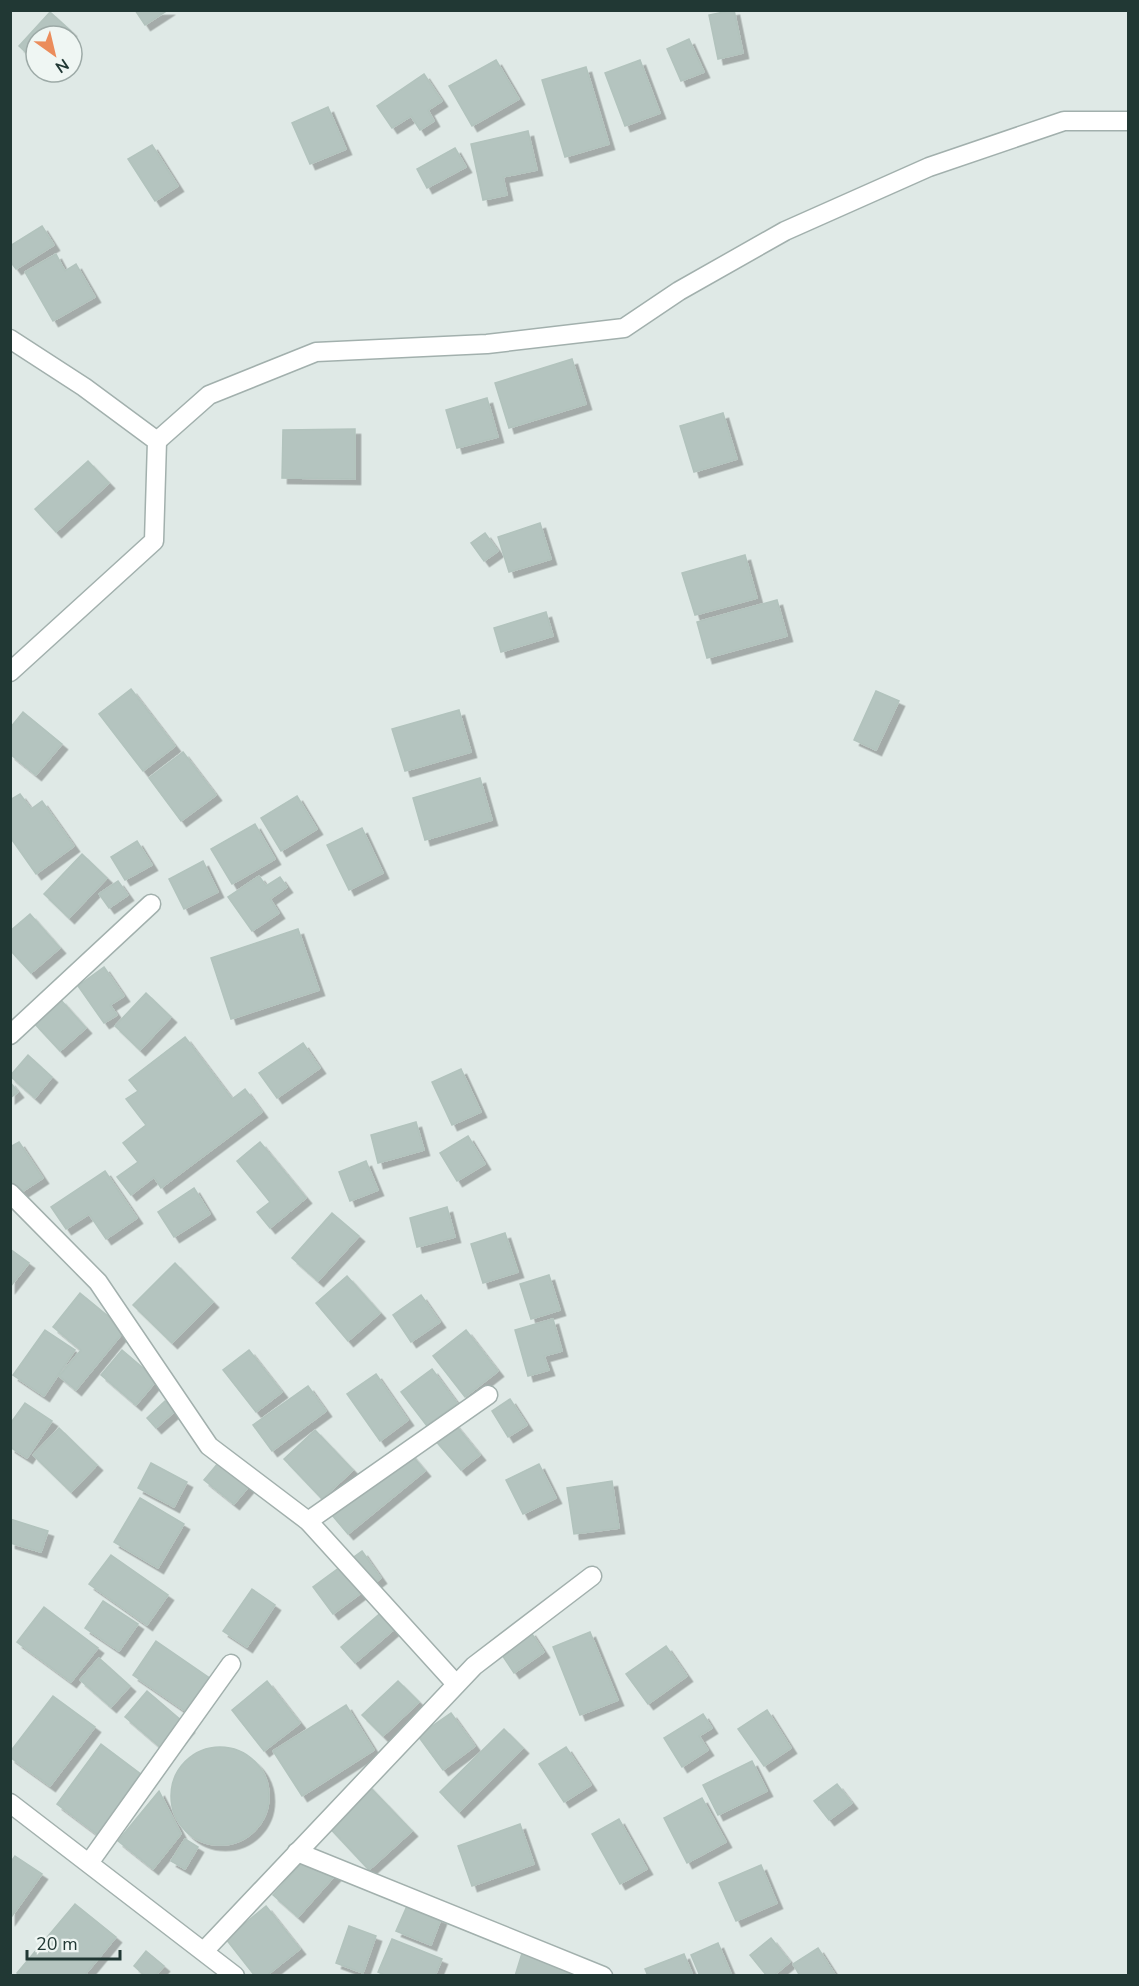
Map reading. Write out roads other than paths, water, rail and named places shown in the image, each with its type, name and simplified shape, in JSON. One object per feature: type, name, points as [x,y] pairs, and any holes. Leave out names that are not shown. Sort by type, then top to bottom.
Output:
[{"type":"street","points":[[10,672],[154,542],[157,441],[209,395],[316,352],[488,344],[624,328],[679,291],[784,231],[929,167],[1064,121],[1128,121]]},
{"type":"street","points":[[10,339],[84,387],[157,441]]},
{"type":"street","points":[[10,1035],[151,904]]},
{"type":"street","points":[[10,1193],[98,1282],[209,1446],[308,1521],[456,1684]]},
{"type":"street","points":[[308,1521],[488,1395]]},
{"type":"street","points":[[204,1951],[474,1666],[592,1576]]},
{"type":"street","points":[[89,1863],[231,1664]]},
{"type":"street","points":[[10,1803],[235,1976]]},
{"type":"street","points":[[297,1852],[603,1976]]}]
